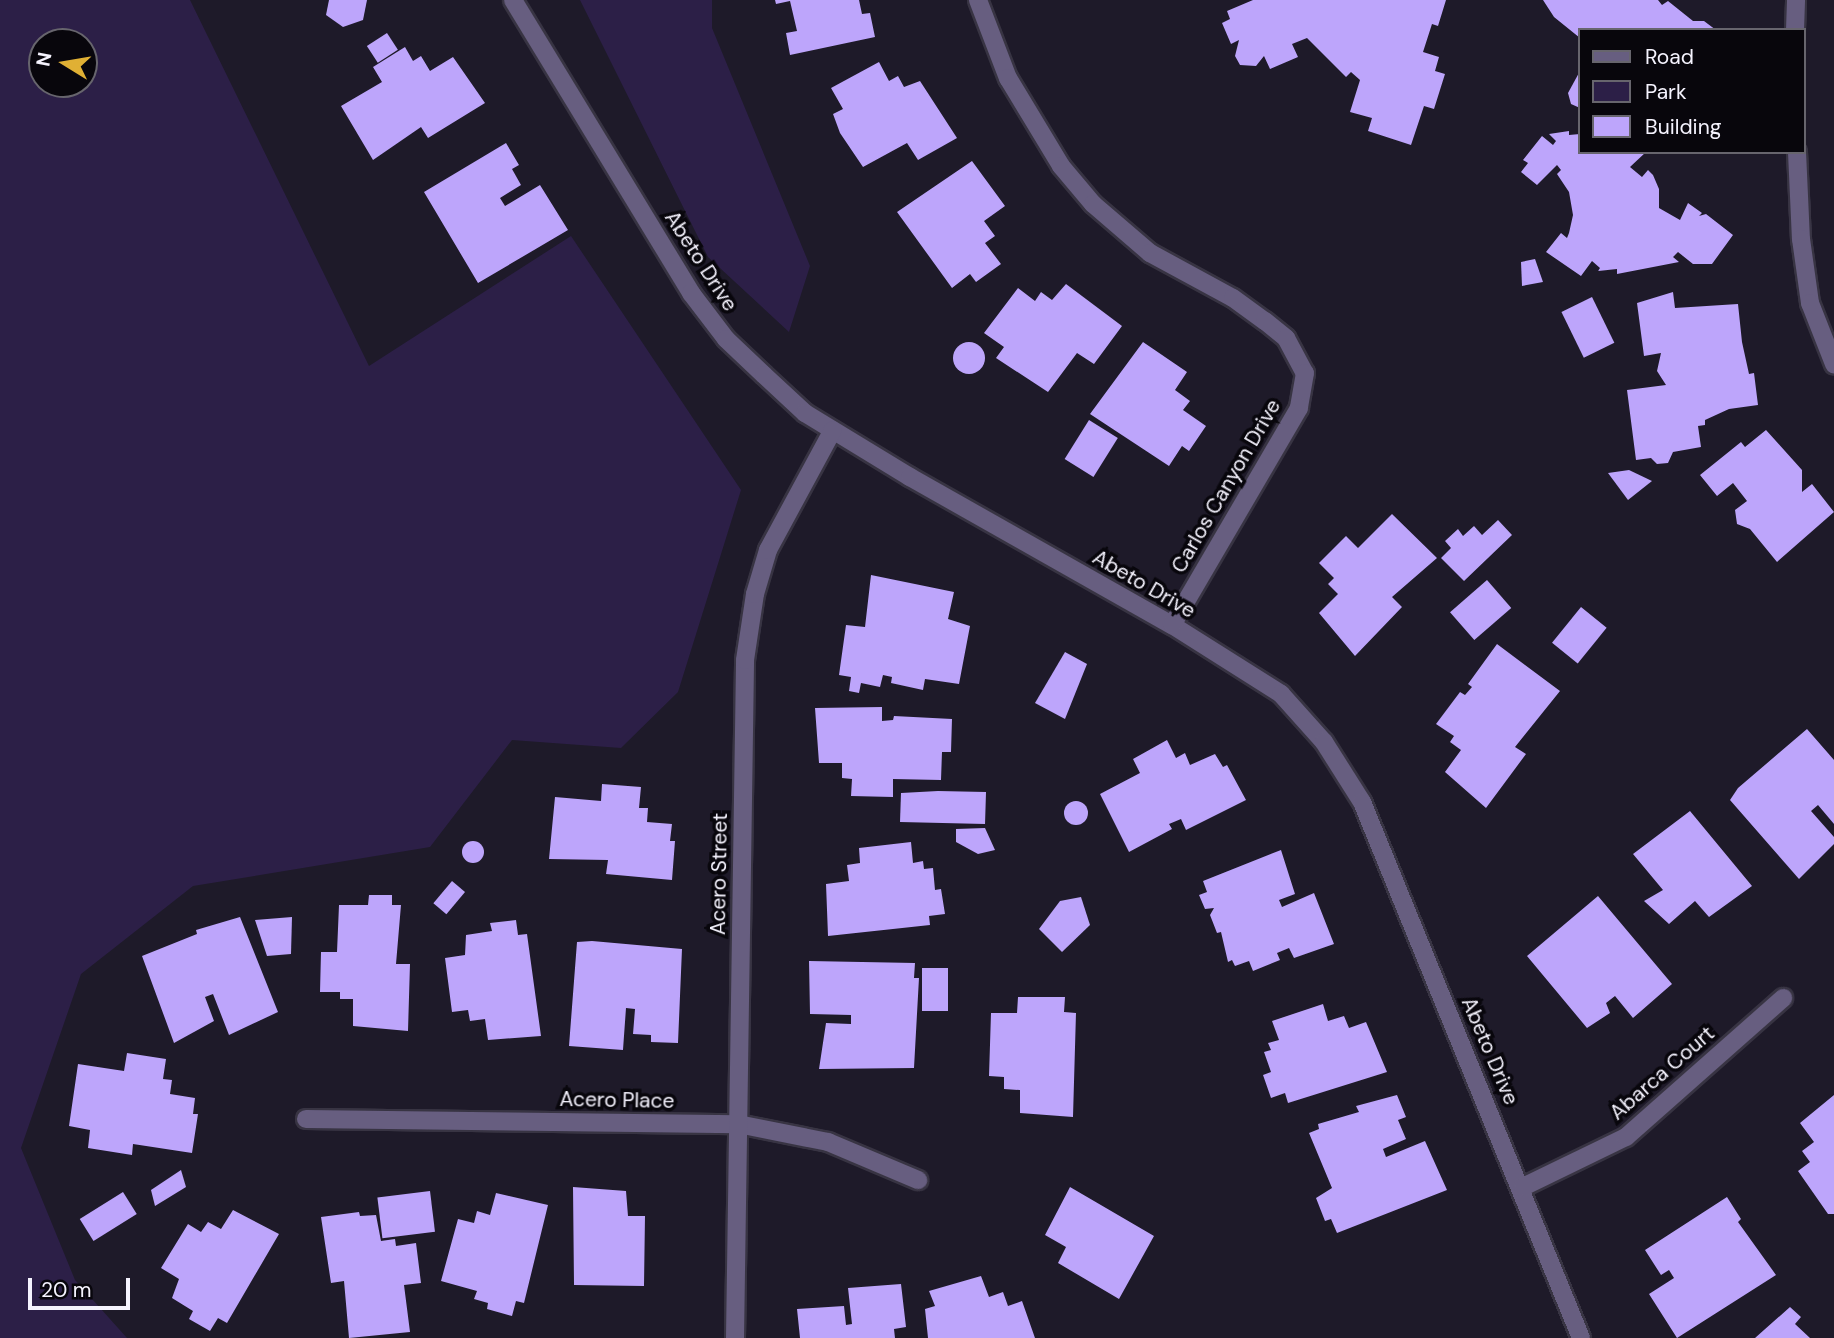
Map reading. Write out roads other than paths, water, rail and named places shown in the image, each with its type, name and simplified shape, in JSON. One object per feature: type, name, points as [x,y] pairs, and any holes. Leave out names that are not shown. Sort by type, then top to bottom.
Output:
[{"type":"street","name":"Abeto Drive","points":[[513,0],[691,293],[745,357],[805,413],[1172,625],[1281,694],[1324,742],[1362,802],[1523,1187],[1581,1338]]},
{"type":"street","name":"Carlos Canyon Drive","points":[[978,0],[1020,101],[1061,166],[1093,204],[1150,253],[1233,298],[1265,321],[1286,338],[1305,373],[1299,408],[1172,625]]},
{"type":"street","points":[[1795,28],[1796,0]]},
{"type":"street","points":[[1797,154],[1801,239],[1810,303],[1834,364]]},
{"type":"street","name":"Acero Street","points":[[735,1338],[745,660],[754,594],[768,550],[833,430]]},
{"type":"street","name":"Abarca Court","points":[[1523,1187],[1626,1136],[1783,998]]},
{"type":"street","name":"Acero Place","points":[[306,1119],[738,1124],[828,1142],[918,1180]]}]
